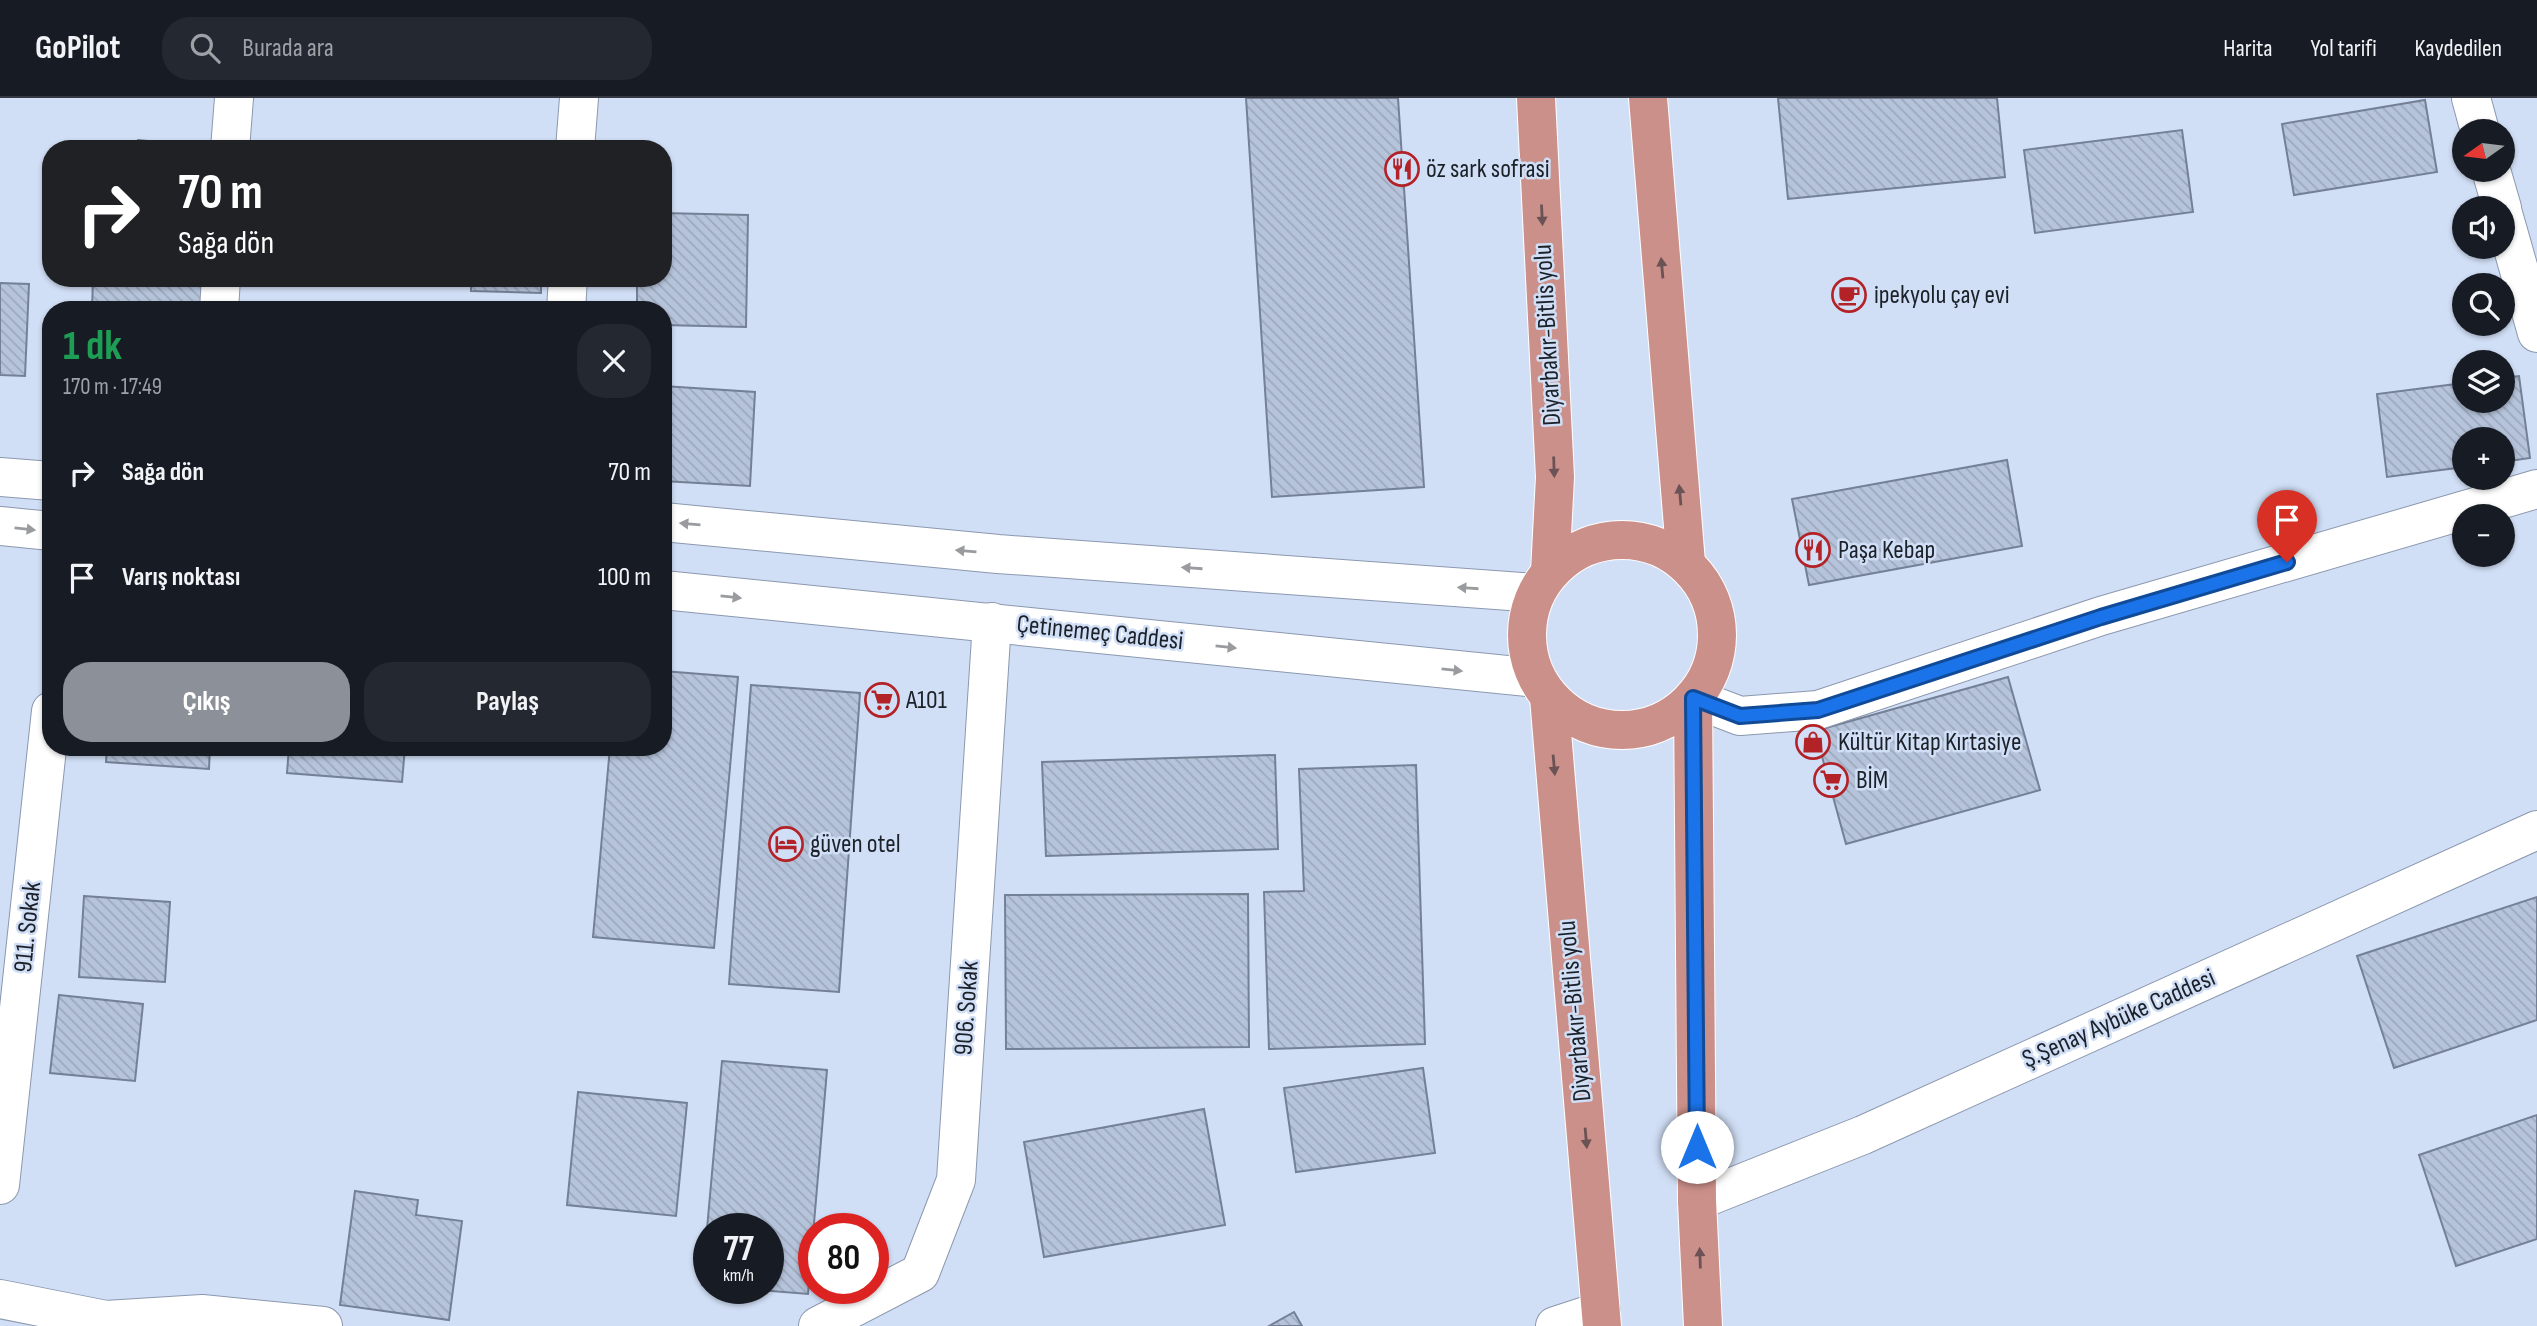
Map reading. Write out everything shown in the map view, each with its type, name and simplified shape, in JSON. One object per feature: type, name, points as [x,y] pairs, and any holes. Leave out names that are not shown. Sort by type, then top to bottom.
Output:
[{"type":"highway","name":"Diyarbakır-Bitlis yolu","points":[[1536,98],[1555,477],[1543,583]]},
{"type":"highway","points":[[1648,98],[1686,563]]},
{"type":"highway","points":[[1625,539],[1658,546],[1686,563],[1706,589],[1716,621],[1716,654],[1705,685],[1683,710],[1654,726],[1622,732],[1592,727],[1564,713],[1543,687],[1530,664],[1525,634],[1531,603],[1543,583],[1568,555],[1595,543],[1625,539]]},
{"type":"highway","name":"Diyarbakır-Bitlis yolu","points":[[1543,687],[1602,1318]]},
{"type":"highway","points":[[1693,698],[1697,1201],[1703,1326]]},
{"type":"street","points":[[231,140],[234,98]]},
{"type":"street","points":[[576,140],[579,98]]},
{"type":"street","points":[[2471,98],[2477,119]]},
{"type":"street","points":[[2515,255],[2537,333]]},
{"type":"street","points":[[0,477],[42,480]]},
{"type":"street","points":[[1693,698],[1740,716],[1818,710],[2101,617],[2537,489]]},
{"type":"street","points":[[672,523],[998,554],[1543,583]]},
{"type":"street","points":[[0,526],[42,530]]},
{"type":"street","name":"Çetinemeç Caddesi","points":[[672,591],[992,622],[1543,687]]},
{"type":"street","name":"906. Sokak","points":[[818,1326],[920,1273],[956,1180],[992,622]]},
{"type":"street","name":"911. Sokak","points":[[0,1185],[46,756]]},
{"type":"street","name":"Ş.Şenay Aybüke Caddesi","points":[[1697,1201],[1863,1135],[2537,830]]},
{"type":"street","points":[[0,1299],[106,1320],[202,1314],[323,1326]]},
{"type":"street","points":[[1555,1326],[1602,1318]]},
{"type":"building","points":[[1246,98],[1398,98],[1424,487],[1272,497]]},
{"type":"building","points":[[1778,98],[1997,98],[2005,177],[1788,199]]},
{"type":"building","points":[[2425,100],[2437,172],[2294,195],[2282,124]]},
{"type":"building","points":[[2182,130],[2193,212],[2035,233],[2024,150]]},
{"type":"building","points":[[672,213],[748,215],[746,327],[672,325],[672,301],[637,301],[637,287],[672,287]]},
{"type":"building","points":[[0,283],[29,284],[25,376],[0,375]]},
{"type":"building","points":[[93,287],[208,287],[207,301],[92,301]]},
{"type":"building","points":[[471,287],[541,287],[541,293],[471,291]]},
{"type":"building","points":[[2515,376],[2519,376],[2530,458],[2515,460],[2515,427],[2452,427],[2452,469],[2387,477],[2377,394],[2452,385],[2452,413],[2515,413]]},
{"type":"building","points":[[672,387],[755,392],[750,486],[672,482]]},
{"type":"building","points":[[2007,460],[2022,546],[1809,585],[1792,499]]},
{"type":"building","points":[[672,672],[738,677],[714,948],[593,937],[609,756],[672,756]]},
{"type":"building","points":[[2008,677],[2040,790],[1846,844],[1815,731]]},
{"type":"building","points":[[751,685],[860,693],[839,992],[729,984]]},
{"type":"building","points":[[1275,755],[1278,849],[1046,856],[1042,762]]},
{"type":"building","points":[[106,756],[210,756],[209,769],[106,762]]},
{"type":"building","points":[[288,756],[404,756],[402,782],[287,773]]},
{"type":"building","points":[[1416,765],[1425,1044],[1269,1049],[1264,892],[1304,891],[1299,769]]},
{"type":"building","points":[[1248,894],[1249,1047],[1006,1049],[1005,895]]},
{"type":"building","points":[[84,896],[170,902],[165,982],[79,977]]},
{"type":"building","points":[[2537,897],[2537,1020],[2394,1068],[2357,956]]},
{"type":"building","points":[[59,995],[143,1004],[135,1081],[50,1073]]},
{"type":"building","points":[[722,1061],[827,1070],[815,1213],[798,1213],[798,1293],[784,1292],[784,1213],[708,1213]]},
{"type":"building","points":[[1423,1068],[1435,1153],[1296,1172],[1284,1088]]},
{"type":"building","points":[[578,1092],[687,1103],[676,1216],[567,1205]]},
{"type":"building","points":[[1204,1109],[1225,1225],[1044,1257],[1024,1142]]},
{"type":"building","points":[[2537,1115],[2537,1239],[2456,1266],[2419,1155]]},
{"type":"building","points":[[355,1191],[418,1200],[416,1215],[462,1221],[449,1320],[340,1305]]},
{"type":"building","points":[[1294,1312],[1302,1326],[1269,1326]]},
{"type":"place","name":"öz sark sofrasi","points":[[1402,169]]},
{"type":"place","name":"ipekyolu çay evi","points":[[1849,295]]},
{"type":"place","name":"Paşa Kebap","points":[[1813,550]]},
{"type":"place","name":"A101","points":[[882,700]]},
{"type":"place","name":"Kültür Kitap Kırtasiye","points":[[1813,742]]},
{"type":"place","name":"BİM","points":[[1831,780]]},
{"type":"place","name":"güven otel","points":[[786,844]]},
{"type":"route","points":[[1697,1147],[1693,698],[1740,716],[1818,710],[2101,617],[2287,562]]}]
